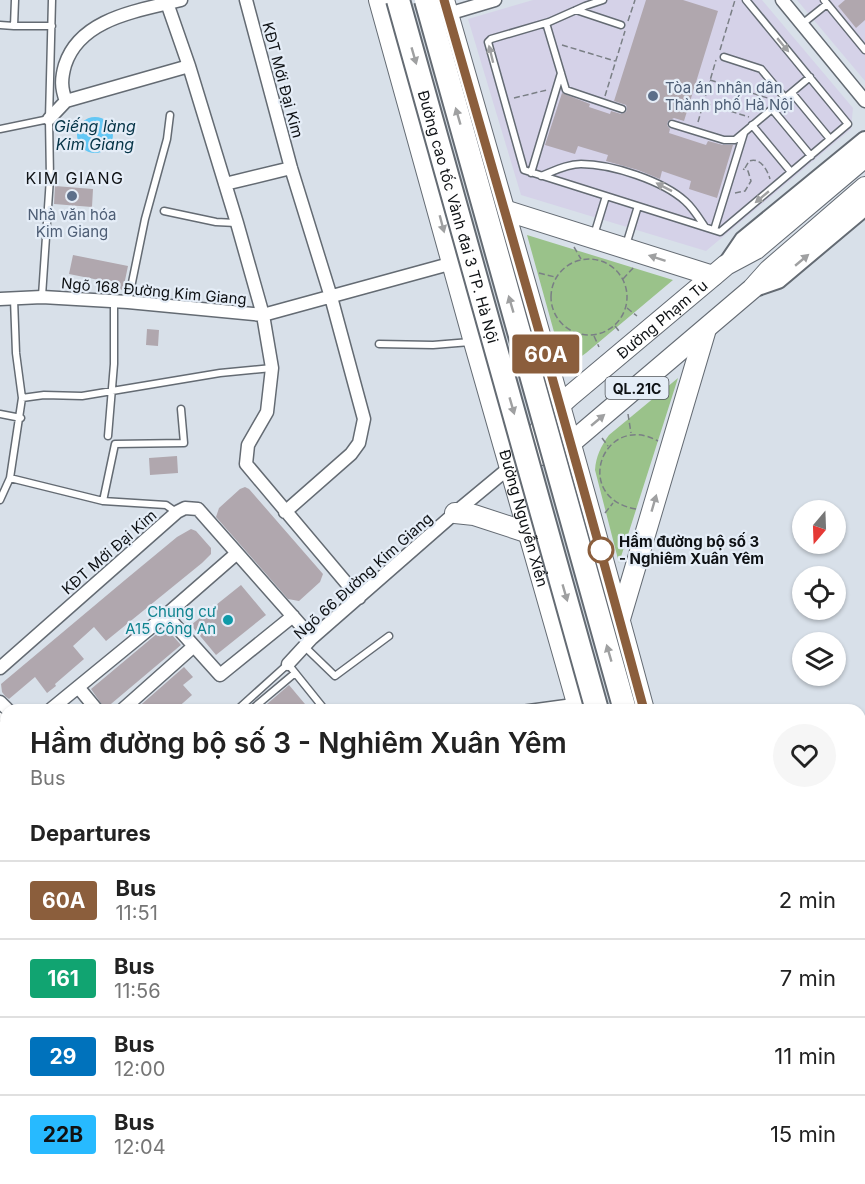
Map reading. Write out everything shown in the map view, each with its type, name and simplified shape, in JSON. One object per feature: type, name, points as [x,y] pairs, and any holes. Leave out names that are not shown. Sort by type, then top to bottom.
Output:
[{"type":"highway","name":"Đường cao tốc Vành đai 3 TP. Hà Nội","points":[[398,0],[583,704]]},
{"type":"highway","name":"Đường cao tốc Vành đai 3 TP. Hà Nội","points":[[426,0],[623,704]]},
{"type":"main road","name":"Đường Nguyễn Xiển","points":[[379,0],[510,467],[583,704]]},
{"type":"main road","points":[[446,7],[572,442],[643,704]]},
{"type":"main road","name":"Đường Phạm Tu","points":[[719,270],[743,240],[865,140]]},
{"type":"main road","name":"Đường Phạm Tu","points":[[510,467],[560,405],[719,270],[756,249],[865,157]]},
{"type":"main road","name":"QL.21C","points":[[510,467],[572,442],[752,290],[769,270],[865,187]]},
{"type":"main road","points":[[752,290],[777,280],[865,207]]},
{"type":"main road","points":[[504,210],[593,238],[631,256],[719,270]]},
{"type":"main road","points":[[620,619],[706,329]]},
{"type":"main road","points":[[455,513],[474,515],[529,532]]},
{"type":"street","name":"KĐT Mới Đại Kim","points":[[246,0],[291,168],[331,297],[364,419],[359,443],[351,454],[285,512]]},
{"type":"street","points":[[446,7],[495,0]]},
{"type":"street","points":[[782,0],[865,101]]},
{"type":"street","points":[[66,101],[61,86],[63,72],[75,44],[86,33],[108,20],[172,1],[263,315],[273,368],[267,412],[248,445],[246,464],[359,597]]},
{"type":"street","points":[[49,119],[66,101],[189,66]]},
{"type":"street","points":[[225,184],[291,168]]},
{"type":"street","points":[[263,315],[453,263]]},
{"type":"street","name":"Ngõ 168 Đường Kim Giang","points":[[0,299],[42,297],[263,315]]},
{"type":"street","name":"Ngõ 66 Đường Kim Giang","points":[[292,669],[309,643],[510,467]]},
{"type":"street","name":"KĐT Mới Đại Kim","points":[[0,668],[177,512],[185,508],[198,509],[293,616],[309,643]]},
{"type":"street","points":[[57,704],[236,554]]},
{"type":"street","points":[[166,615],[220,675],[293,616]]},
{"type":"street","points":[[129,704],[194,646]]},
{"type":"street","points":[[78,687],[92,704]]},
{"type":"lane","points":[[14,26],[15,0]]},
{"type":"lane","name":"Ngõ 168 Đường Kim Giang","points":[[42,297],[50,178],[52,0]]},
{"type":"lane","points":[[527,171],[488,42],[491,39],[546,23],[603,0]]},
{"type":"lane","points":[[717,231],[772,189],[848,124],[746,0]]},
{"type":"lane","points":[[802,24],[825,2],[865,50]]},
{"type":"lane","points":[[575,10],[623,28]]},
{"type":"lane","points":[[546,23],[566,90],[622,109]]},
{"type":"lane","points":[[0,25],[52,26]]},
{"type":"lane","points":[[724,57],[761,69],[783,100]]},
{"type":"lane","points":[[527,171],[561,73]]},
{"type":"lane","points":[[672,124],[730,141],[735,140],[810,77]]},
{"type":"lane","points":[[792,93],[830,139]]},
{"type":"lane","points":[[772,109],[811,156]]},
{"type":"lane","points":[[128,303],[145,219],[168,139],[170,116]]},
{"type":"lane","points":[[0,129],[49,119]]},
{"type":"lane","points":[[752,126],[791,172]]},
{"type":"lane","points":[[717,231],[726,191],[744,133]]},
{"type":"lane","points":[[542,176],[564,167],[580,164],[612,168],[671,191],[685,201],[706,227]]},
{"type":"lane","points":[[527,171],[717,231]]},
{"type":"lane","points":[[593,238],[606,196]]},
{"type":"lane","points":[[631,256],[638,206]]},
{"type":"lane","points":[[164,211],[216,222],[237,223]]},
{"type":"lane","points":[[0,500],[10,478],[21,418],[22,398],[16,352],[14,298]]},
{"type":"lane","points":[[108,436],[112,392],[114,302]]},
{"type":"lane","points":[[379,344],[433,345],[472,334]]},
{"type":"lane","points":[[22,398],[44,395],[82,396],[273,368]]},
{"type":"lane","points":[[103,501],[115,444],[184,443],[181,409]]},
{"type":"lane","points":[[0,414],[21,418]]},
{"type":"lane","points":[[10,478],[103,501],[166,505],[177,512]]},
{"type":"lane","points":[[309,643],[335,676],[389,636]]},
{"type":"lane","points":[[257,704],[292,669],[320,704]]},
{"type":"lane","name":"Ngõ 66 Đường Kim Giang","points":[[245,704],[292,669]]},
{"type":"path","points":[[628,20],[635,0]]},
{"type":"path","points":[[695,131],[735,0]]},
{"type":"path","points":[[603,102],[616,61],[623,28]]},
{"type":"path","points":[[551,41],[616,61]]},
{"type":"path","points":[[710,80],[783,100]]},
{"type":"path","points":[[504,101],[556,88]]},
{"type":"path","points":[[704,103],[759,120]]},
{"type":"path","points":[[745,169],[749,161],[754,159],[759,161],[766,168],[772,189]]},
{"type":"path","points":[[726,191],[740,193],[749,187],[751,176],[745,169],[733,169]]},
{"type":"path","points":[[571,242],[582,259]]},
{"type":"path","points":[[623,280],[631,256]]},
{"type":"path","points":[[582,259],[602,261],[617,272],[626,290],[626,307],[614,326],[593,335],[576,333],[567,328],[555,315],[550,300],[550,292],[556,277],[571,263],[582,259]]},
{"type":"path","points":[[532,272],[556,277]]},
{"type":"path","points":[[626,307],[637,316]]},
{"type":"path","points":[[614,326],[619,331]]},
{"type":"path","points":[[593,335],[599,347]]},
{"type":"path","points":[[627,413],[631,434]]},
{"type":"path","points":[[640,510],[624,507],[614,502],[603,489],[600,472],[601,460],[609,447],[631,434],[650,436],[661,442]]},
{"type":"path","points":[[601,438],[609,447]]},
{"type":"path","points":[[593,474],[600,472]]},
{"type":"path","points":[[598,492],[603,489]]},
{"type":"path","points":[[604,515],[614,502]]},
{"type":"shaded area","points":[[533,0],[762,0],[853,108],[851,129],[706,251],[521,195],[468,19]]},
{"type":"shaded area","points":[[797,0],[865,0],[865,81]]},
{"type":"green space","points":[[527,235],[673,280],[586,353],[575,361],[567,362],[561,357]]},
{"type":"green space","points":[[678,378],[619,563],[595,470],[598,456],[609,435]]},
{"type":"water","name":"Giếng làng Kim Giang","points":[[95,117],[108,122],[113,135],[108,148],[95,153],[82,148],[77,135],[82,122]]},
{"type":"building","name":"Tòa án nhân dân Thành phố Hà Nội","points":[[646,0],[683,0],[718,11],[684,121],[674,118],[668,121],[667,125],[670,129],[669,133],[706,145],[708,141],[733,145],[717,198],[689,189],[691,181],[662,171],[660,179],[606,161],[608,155],[578,146],[575,154],[545,145],[562,93],[590,104],[589,107],[610,114],[611,111],[621,114],[626,112],[626,105],[614,101]]},
{"type":"building","points":[[845,0],[865,0],[865,20],[856,28],[838,6]]},
{"type":"building","name":"Nhà văn hóa Kim Giang","points":[[55,186],[93,189],[92,207],[54,204]]},
{"type":"building","points":[[73,255],[128,266],[123,290],[113,288],[114,283],[69,274]]},
{"type":"building","points":[[147,329],[159,330],[158,346],[146,345]]},
{"type":"building","points":[[177,456],[178,473],[150,475],[149,458]]},
{"type":"building","points":[[245,487],[323,574],[320,582],[299,601],[288,599],[216,517],[219,508]]},
{"type":"building","points":[[191,529],[196,531],[211,548],[211,554],[202,563],[106,641],[94,627],[73,646],[84,659],[47,693],[35,677],[9,699],[5,696],[1,684],[177,537]]},
{"type":"building","name":"Chung cư A15 Công An","points":[[241,585],[266,615],[216,655],[191,625]]},
{"type":"building","points":[[165,627],[181,645],[111,704],[102,704],[91,689]]},
{"type":"building","points":[[184,667],[193,677],[183,685],[192,695],[182,704],[142,704]]},
{"type":"building","points":[[289,685],[305,704],[267,704]]},
{"type":"bus line","name":"60A","points":[[444,0],[572,442],[642,704]]},
{"type":"place","name":"Tòa án nhân dân Thành phố Hà Nội","points":[[653,96]]},
{"type":"place","name":"Nhà văn hóa Kim Giang","points":[[72,196]]},
{"type":"place","name":"Hầm đường bộ số 3 - Nghiêm Xuân Yêm","points":[[601,550]]},
{"type":"place","name":"Chung cư A15 Công An","points":[[228,620]]},
{"type":"district","name":"KIM GIANG","points":[[75,178]]}]
